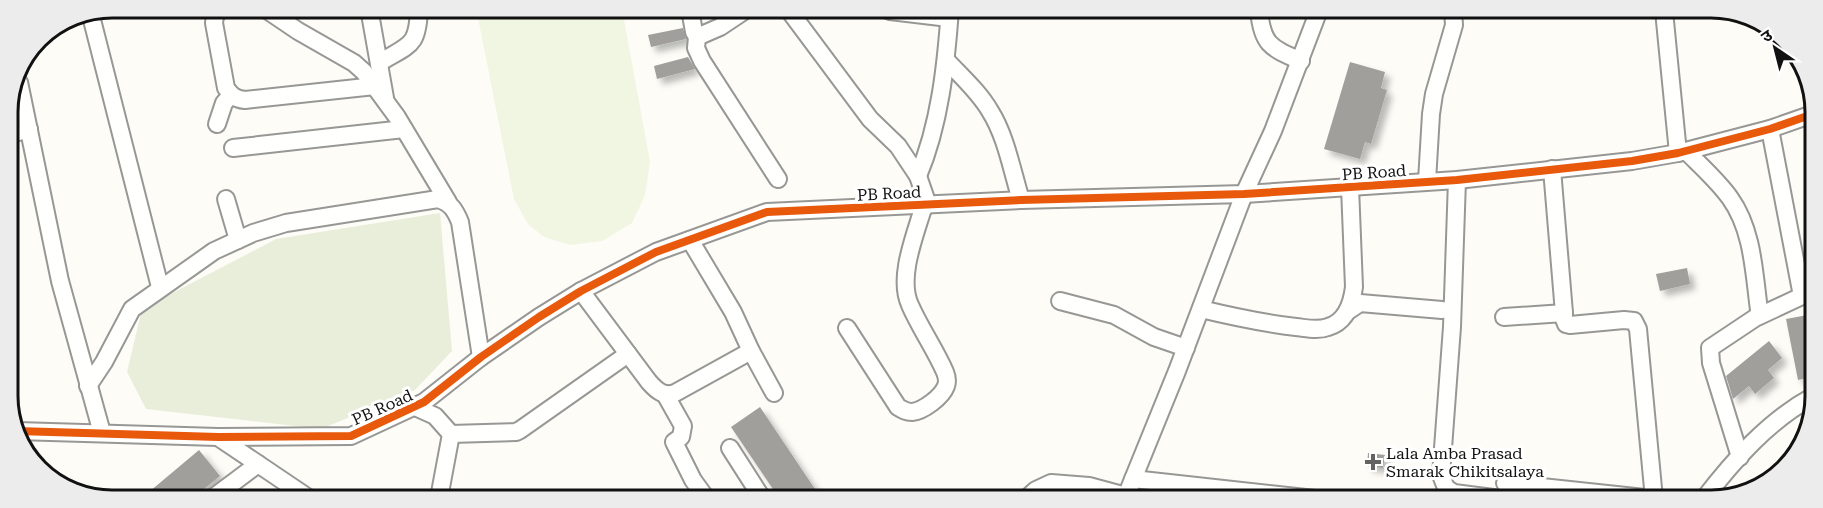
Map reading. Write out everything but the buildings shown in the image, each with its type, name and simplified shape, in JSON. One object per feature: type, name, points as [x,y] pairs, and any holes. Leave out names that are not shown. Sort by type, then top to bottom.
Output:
[{"type":"street","points":[[215,18],[226,88],[237,99],[375,86]]},
{"type":"street","points":[[279,18],[354,63],[364,72],[386,101],[456,212],[460,222],[481,357]]},
{"type":"street","points":[[371,18],[386,101]]},
{"type":"street","points":[[379,63],[409,46],[419,30],[419,18]]},
{"type":"street","points":[[692,18],[697,37],[696,48],[702,61],[778,179]]},
{"type":"street","points":[[697,37],[734,18]]},
{"type":"street","points":[[795,18],[870,119],[898,146],[918,176],[926,205],[910,257],[905,284],[909,304],[945,372],[947,378],[944,391],[921,409],[908,412],[902,409],[847,328]]},
{"type":"street","points":[[918,176],[931,141],[946,62],[950,18]]},
{"type":"street","points":[[1260,18],[1263,34],[1269,43],[1276,50],[1301,60]]},
{"type":"street","points":[[1129,490],[1244,194],[1274,130],[1316,18]]},
{"type":"street","points":[[1427,182],[1431,114],[1438,76],[1454,25],[1453,18]]},
{"type":"street","points":[[1666,18],[1682,152],[1731,198],[1739,213],[1751,250],[1759,310]]},
{"type":"street","points":[[92,21],[160,287]]},
{"type":"street","points":[[946,62],[982,99],[990,111],[1002,139],[1021,200]]},
{"type":"street","points":[[20,93],[60,281],[102,433]]},
{"type":"street","points":[[217,124],[224,103],[231,95]]},
{"type":"street","name":"PB Road","points":[[25,431],[218,436],[351,436],[424,402],[481,357],[581,291],[656,252],[767,213],[1021,200],[1244,194],[1457,180],[1632,161],[1682,152],[1770,129],[1805,117]]},
{"type":"street","points":[[18,132],[28,129]]},
{"type":"street","points":[[233,148],[404,129]]},
{"type":"street","points":[[1740,456],[1711,363],[1710,348],[1755,318],[1802,296],[1770,129]]},
{"type":"street","points":[[1552,169],[1564,319],[1566,324],[1570,325],[1634,321],[1638,329],[1654,490]]},
{"type":"street","points":[[1449,490],[1446,488],[1441,475],[1452,327],[1457,180]]},
{"type":"street","points":[[1348,311],[1354,287],[1350,187]]},
{"type":"street","points":[[226,199],[238,240]]},
{"type":"street","points":[[88,386],[104,362],[132,309],[214,251],[254,233],[286,224],[438,199],[448,202]]},
{"type":"street","points":[[690,240],[733,312],[774,393]]},
{"type":"street","points":[[581,291],[656,390],[665,394],[675,393],[751,351]]},
{"type":"street","points":[[1060,301],[1114,315],[1154,337],[1186,348]]},
{"type":"street","points":[[1201,309],[1259,323],[1317,329],[1329,327],[1339,321],[1360,303],[1442,310]]},
{"type":"street","points":[[1504,317],[1564,313]]},
{"type":"street","points":[[451,434],[516,432],[628,354]]},
{"type":"street","points":[[665,394],[683,426],[681,437],[674,442],[700,490]]},
{"type":"street","points":[[1711,490],[1726,470],[1769,427],[1804,402]]},
{"type":"street","points":[[415,407],[435,416],[451,434]]},
{"type":"street","points":[[440,490],[451,434]]},
{"type":"street","points":[[218,436],[297,490]]},
{"type":"street","points":[[730,448],[757,490]]},
{"type":"street","points":[[223,490],[258,464]]},
{"type":"street","points":[[1133,479],[1196,490]]},
{"type":"street","points":[[1036,490],[1051,483],[1089,486],[1101,490]]},
{"type":"green space","points":[[478,18],[624,18],[650,162],[645,195],[632,223],[602,241],[570,245],[544,237],[528,224],[514,199]]},
{"type":"green space","points":[[440,213],[452,351],[415,390],[321,429],[146,409],[127,372],[142,309],[276,239]]},
{"type":"cycle path","points":[[25,431],[218,437],[351,436],[424,402],[481,357],[581,291],[656,252],[767,212],[1021,200],[1244,194],[1457,180],[1632,161],[1678,153],[1770,129],[1805,117]]},
{"type":"place","name":"Lala Amba Prasad Smarak Chikitsalaya","points":[[1373,462]]}]
